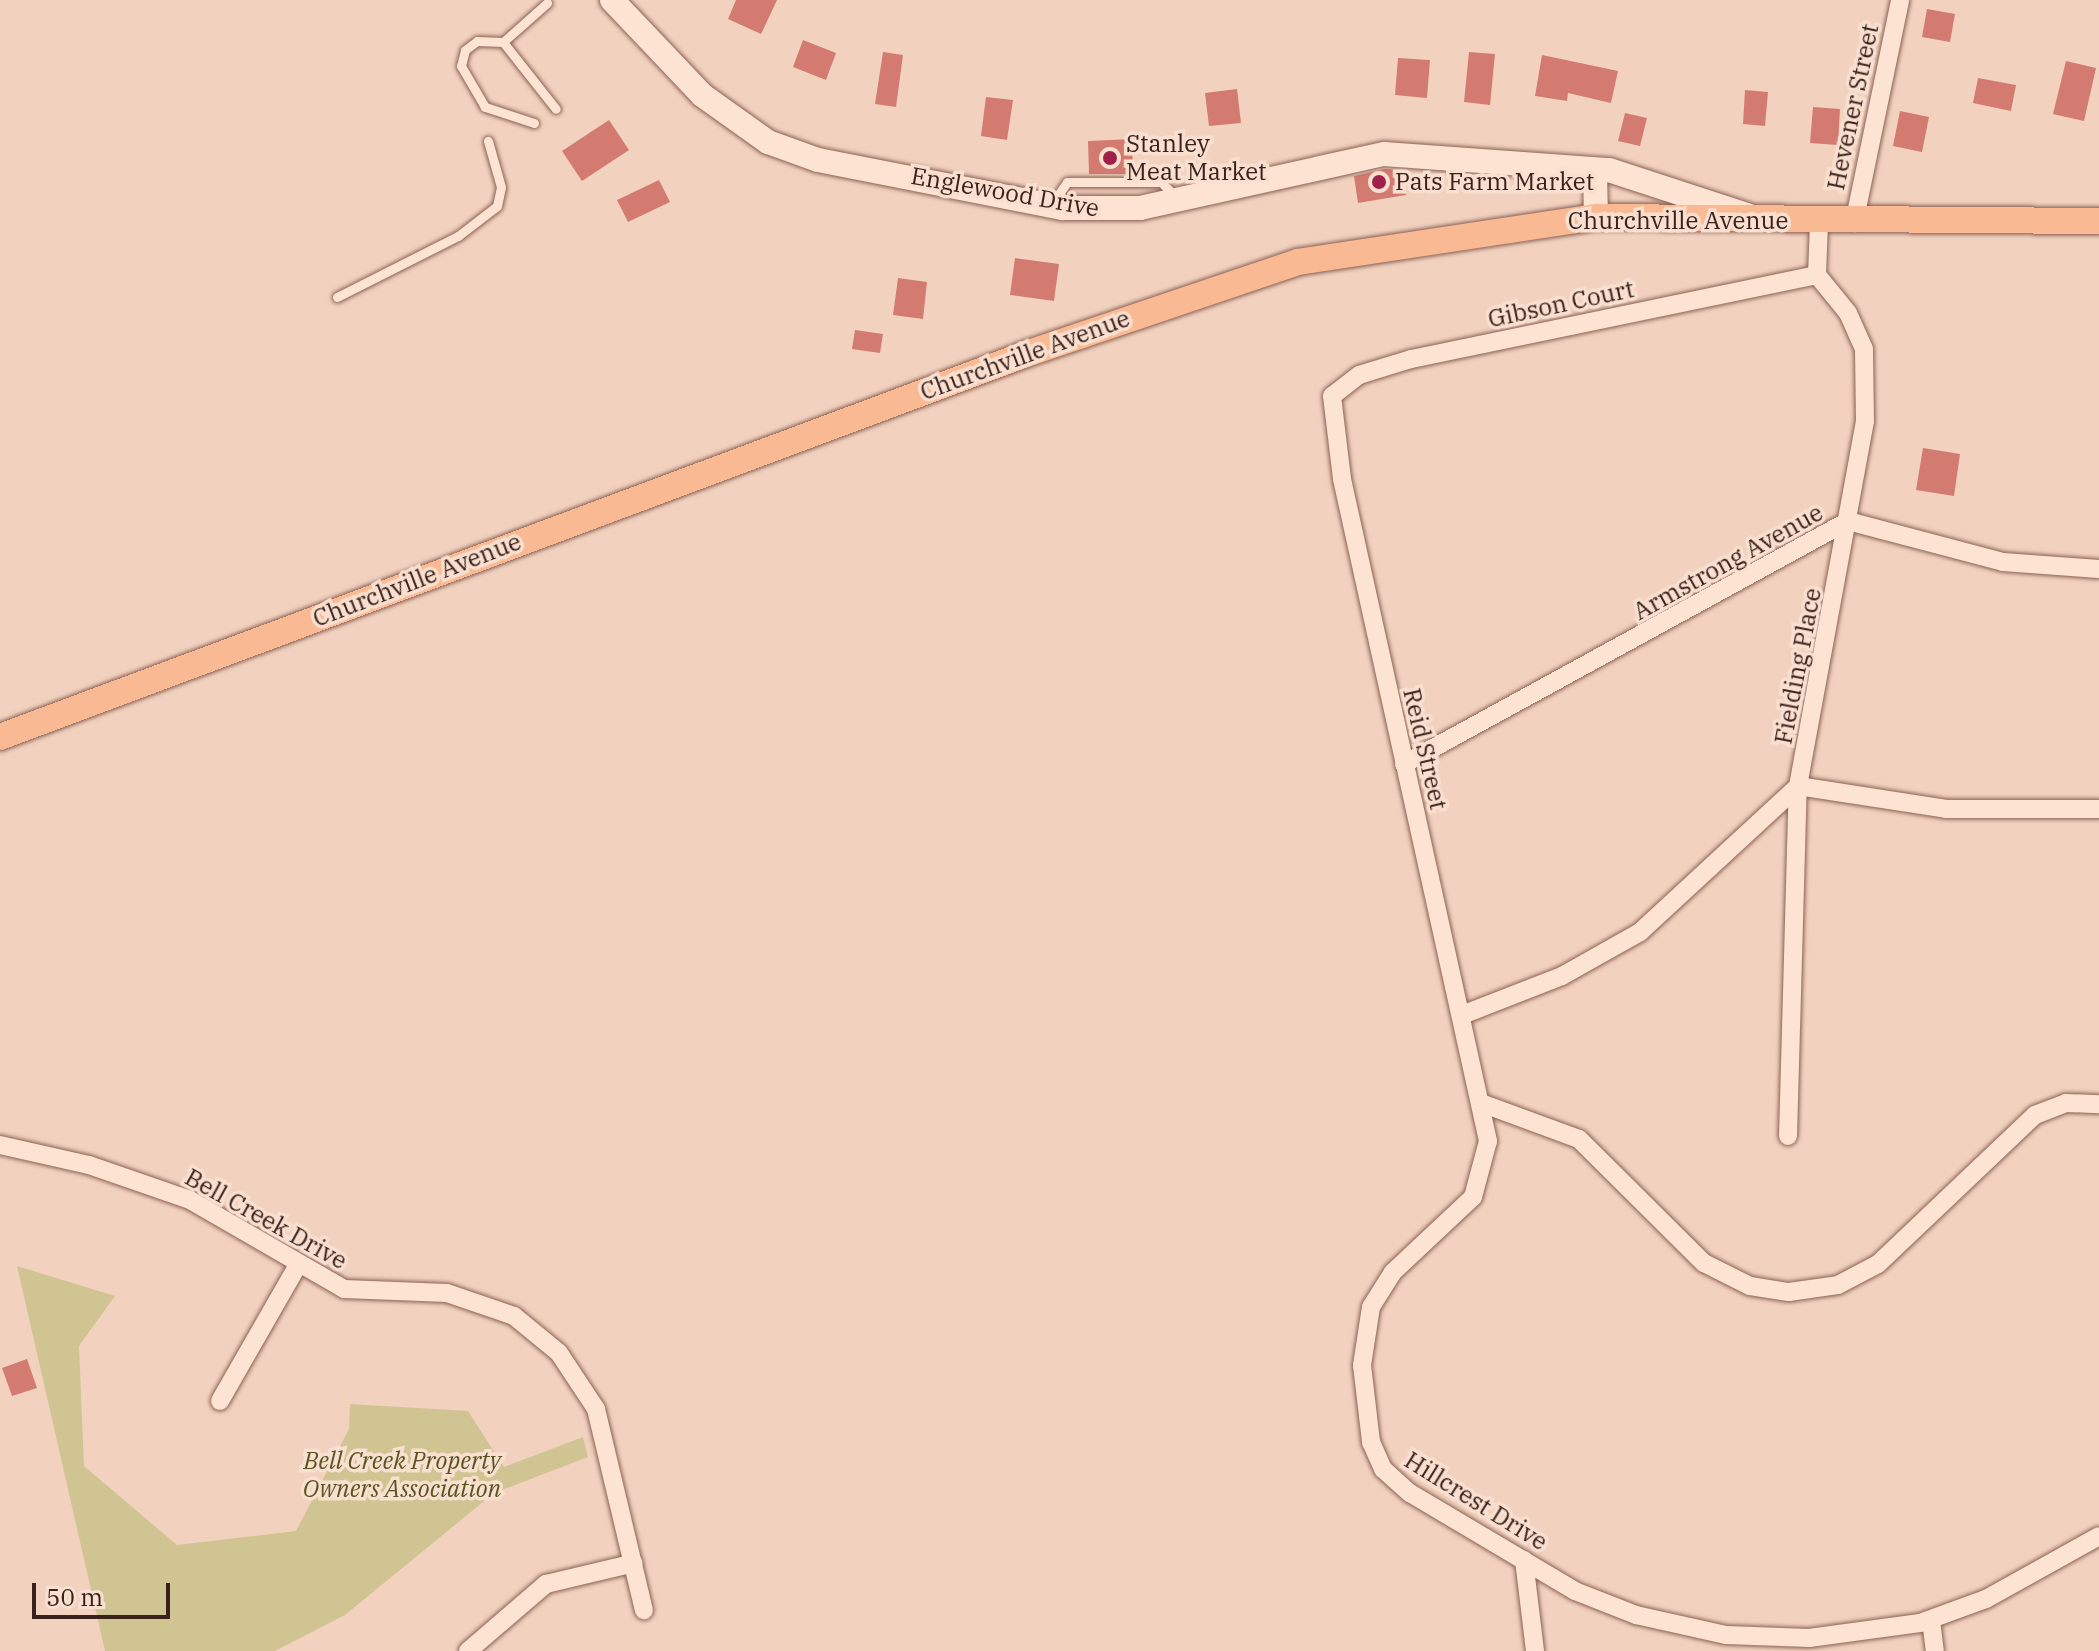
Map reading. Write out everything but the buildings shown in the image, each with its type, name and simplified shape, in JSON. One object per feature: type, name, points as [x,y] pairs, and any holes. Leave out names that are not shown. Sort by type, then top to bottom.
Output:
[{"type":"main road","name":"Churchville Avenue","points":[[0,737],[1238,279],[1346,250],[1596,217],[1854,223],[2099,221]]},
{"type":"street","name":"Englewood Drive","points":[[612,0],[702,95],[768,142],[818,160],[1051,205],[1120,211],[1369,155],[1541,163],[1652,180],[1760,220]]},
{"type":"street","name":"Hevener Street","points":[[1854,223],[1900,0]]},
{"type":"street","points":[[1595,173],[1596,217]]},
{"type":"street","points":[[1817,275],[1819,222]]},
{"type":"street","name":"Gibson Court","points":[[1330,403],[1337,387],[1359,375],[1411,359],[1817,275]]},
{"type":"street","name":"Fielding Place","points":[[1788,1136],[1798,786],[1848,521],[1867,368],[1853,321],[1817,275]]},
{"type":"street","name":"Reid Street","points":[[1330,403],[1404,764],[1481,1103]]},
{"type":"street","name":"Armstrong Avenue","points":[[1404,764],[1848,521],[2003,562],[2099,569]]},
{"type":"street","points":[[1462,1015],[1570,973],[1640,932],[1798,786],[1946,809],[2099,809]]},
{"type":"street","points":[[1481,1103],[1579,1139],[1704,1263],[1741,1283],[1789,1292],[1829,1288],[1878,1264],[2035,1115],[2066,1103],[2099,1104]]},
{"type":"street","name":"Hillcrest Drive","points":[[1481,1103],[1483,1176],[1454,1221],[1399,1265],[1376,1295],[1365,1330],[1363,1393],[1373,1449],[1392,1480],[1524,1560],[1609,1606],[1726,1635],[1809,1638],[1931,1620],[1986,1599],[2099,1536]]},
{"type":"street","name":"Bell Creek Drive","points":[[0,1145],[89,1165],[190,1200],[344,1289],[468,1296],[537,1333],[573,1369],[596,1409],[644,1610]]},
{"type":"street","points":[[220,1401],[298,1265]]},
{"type":"street","points":[[1524,1560],[1535,1651]]},
{"type":"street","points":[[468,1651],[546,1584],[634,1563]]},
{"type":"street","points":[[1931,1620],[1935,1651]]},
{"type":"lane","points":[[534,123],[485,107],[461,66],[477,41],[503,42],[547,3]]},
{"type":"lane","points":[[503,42],[556,109]]},
{"type":"lane","points":[[337,297],[458,236],[497,206],[501,187],[488,141]]},
{"type":"green space","name":"Bell Creek Property Owners Association","points":[[17,1266],[115,1296],[79,1346],[84,1466],[177,1545],[296,1531],[349,1429],[350,1404],[468,1411],[504,1467],[583,1437],[588,1457],[494,1493],[345,1615],[275,1651],[105,1651]]},
{"type":"place","name":"Stanley Meat Market","points":[[1110,158]]},
{"type":"place","name":"Pats Farm Market","points":[[1379,182]]}]
